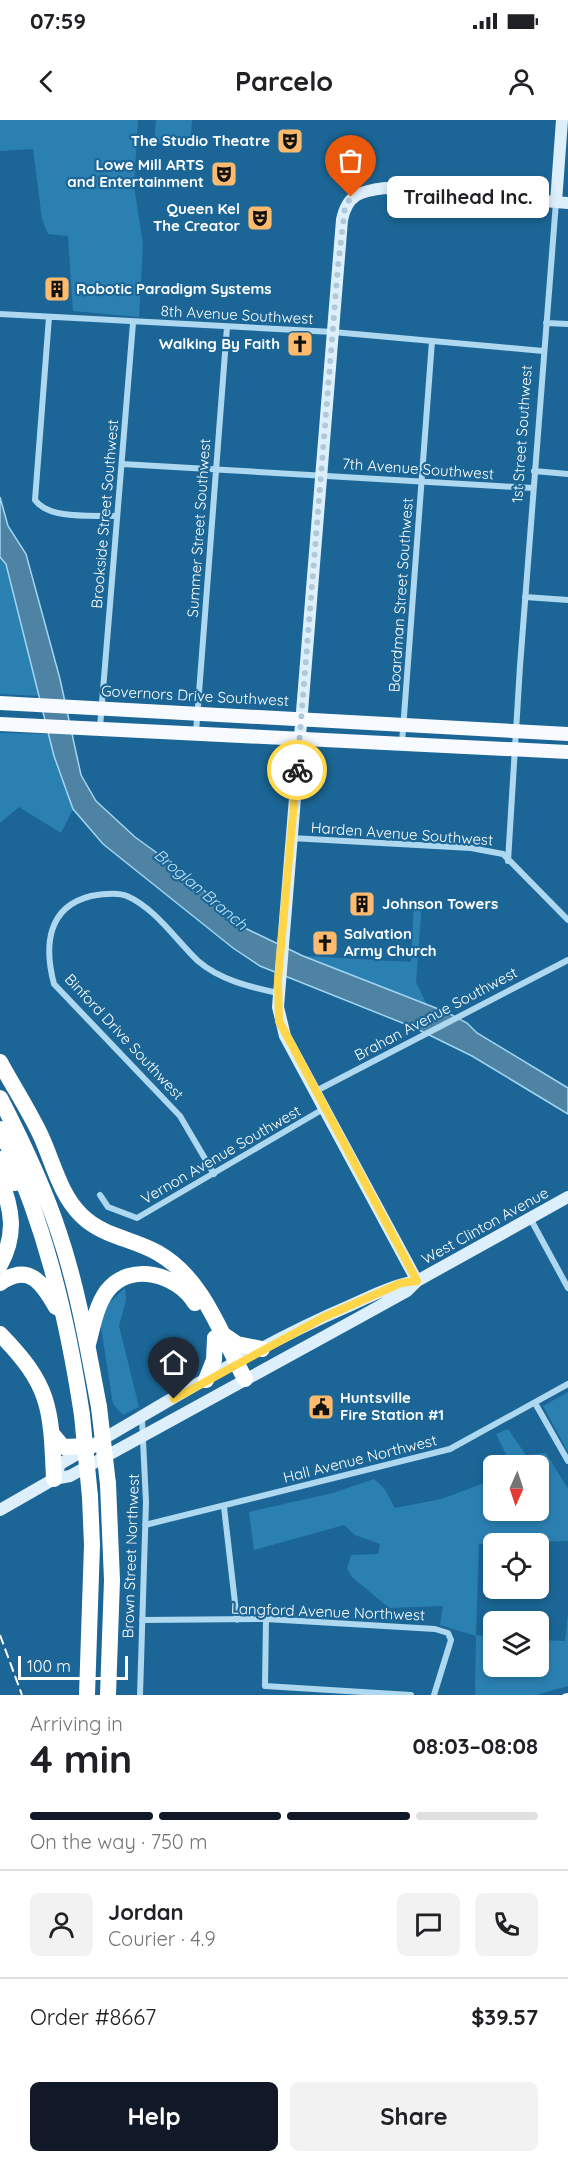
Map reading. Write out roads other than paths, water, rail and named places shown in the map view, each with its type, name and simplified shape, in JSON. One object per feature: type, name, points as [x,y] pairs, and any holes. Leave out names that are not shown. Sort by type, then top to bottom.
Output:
[{"type":"highway","points":[[0,1062],[26,1108],[64,1192],[75,1208],[101,1231],[157,1252],[178,1267],[202,1297],[218,1335],[242,1381]]},
{"type":"highway","points":[[0,1098],[21,1140],[59,1232]]},
{"type":"highway","points":[[26,1108],[48,1182],[99,1407],[108,1484],[112,1580],[108,1695]]},
{"type":"highway","points":[[0,1129],[37,1218],[68,1329],[82,1415],[92,1545],[87,1695]]},
{"type":"highway","points":[[0,1159],[37,1218]]},
{"type":"highway","points":[[0,1178],[9,1201],[12,1221],[10,1244],[0,1265]]},
{"type":"highway","points":[[87,1347],[96,1313],[106,1292],[117,1280],[140,1274],[164,1277],[183,1289],[218,1335],[237,1344],[262,1349]]},
{"type":"highway","points":[[0,1283],[19,1275],[37,1279],[46,1289],[68,1329]]},
{"type":"highway","points":[[0,1334],[24,1359],[39,1380],[49,1406],[53,1435],[49,1482]]},
{"type":"highway","points":[[206,1380],[214,1360],[218,1335]]},
{"type":"highway","points":[[0,1345],[21,1368],[38,1402],[44,1431],[49,1482]]},
{"type":"highway","points":[[53,1435],[63,1447],[91,1446]]},
{"type":"main road","name":"Governors Drive Southwest","points":[[0,703],[568,734]]},
{"type":"main road","points":[[0,724],[43,724],[568,752]]},
{"type":"street","name":"1st Street Southwest","points":[[508,861],[543,351],[562,203],[561,120]]},
{"type":"street","points":[[417,1281],[279,1021],[278,986],[342,220],[345,207],[352,197],[385,188],[562,203]]},
{"type":"street","name":"8th Avenue Southwest","points":[[0,314],[133,323],[333,332],[543,351]]},
{"type":"street","points":[[49,317],[35,500],[41,509],[52,514],[117,516]]},
{"type":"street","name":"Brookside Street Southwest","points":[[100,727],[133,323]]},
{"type":"street","points":[[546,323],[568,324]]},
{"type":"street","name":"Summer Street Southwest","points":[[196,732],[214,469],[227,327]]},
{"type":"street","name":"Boardman Street Southwest","points":[[402,744],[432,341]]},
{"type":"street","name":"7th Avenue Southwest","points":[[122,464],[533,488]]},
{"type":"street","points":[[534,471],[568,474]]},
{"type":"street","points":[[525,597],[568,600]]},
{"type":"street","name":"Harden Avenue Southwest","points":[[290,838],[471,848],[503,854],[508,861]]},
{"type":"street","points":[[508,861],[568,920]]},
{"type":"street","name":"Binford Drive Southwest","points":[[214,1174],[180,1116],[54,984],[48,961],[49,940],[56,920],[77,900],[99,895],[124,895],[146,907],[200,962],[213,972],[226,979],[278,986]]},
{"type":"street","name":"Brahan Avenue Southwest","points":[[316,1091],[568,960]]},
{"type":"street","name":"Vernon Avenue Southwest","points":[[100,1195],[108,1207],[137,1218],[325,1108]]},
{"type":"street","name":"West Clinton Avenue","points":[[0,1510],[49,1482],[70,1476],[407,1291],[417,1281],[568,1197]]},
{"type":"street","points":[[530,1218],[568,1288]]},
{"type":"street","name":"West Clinton Avenue","points":[[49,1482],[60,1464],[262,1349],[324,1317],[401,1283],[417,1281]]},
{"type":"street","name":"Hall Avenue Northwest","points":[[145,1525],[450,1449],[568,1384]]},
{"type":"street","points":[[535,1403],[568,1461]]},
{"type":"street","name":"Brown Street Northwest","points":[[140,1695],[146,1468],[142,1419]]},
{"type":"street","points":[[224,1507],[237,1620]]},
{"type":"street","points":[[266,1619],[265,1686],[411,1695]]},
{"type":"street","name":"Langford Avenue Northwest","points":[[142,1620],[266,1619],[435,1629],[448,1633],[451,1640],[434,1695]]},
{"type":"water","name":"Broglan Branch","points":[[0,497],[8,526],[26,554],[60,679],[81,775],[96,801],[135,837],[186,874],[247,929],[303,956],[446,1012],[467,1023],[477,1033],[568,1088],[568,1114],[472,1056],[415,1028],[260,966],[233,948],[103,844],[73,809],[54,756],[6,564],[0,557]]},
{"type":"railway","points":[[0,1635],[22,1695]]},
{"type":"railway","points":[[563,1695],[568,1694]]},
{"type":"place","name":"The Studio Theatre","points":[[290,141]]},
{"type":"place","name":"Lowe Mill ARTS and Entertainment","points":[[224,174]]},
{"type":"place","name":"Trailhead Inc.","points":[[351,197]]},
{"type":"place","name":"Queen Kel The Creator","points":[[260,218]]},
{"type":"place","name":"Robotic Paradigm Systems","points":[[57,289]]},
{"type":"place","name":"Walking By Faith","points":[[300,344]]},
{"type":"place","name":"Johnson Towers","points":[[362,904]]},
{"type":"place","name":"Salvation Army Church","points":[[325,943]]},
{"type":"place","name":"Huntsville Fire Station #1","points":[[321,1407]]}]
